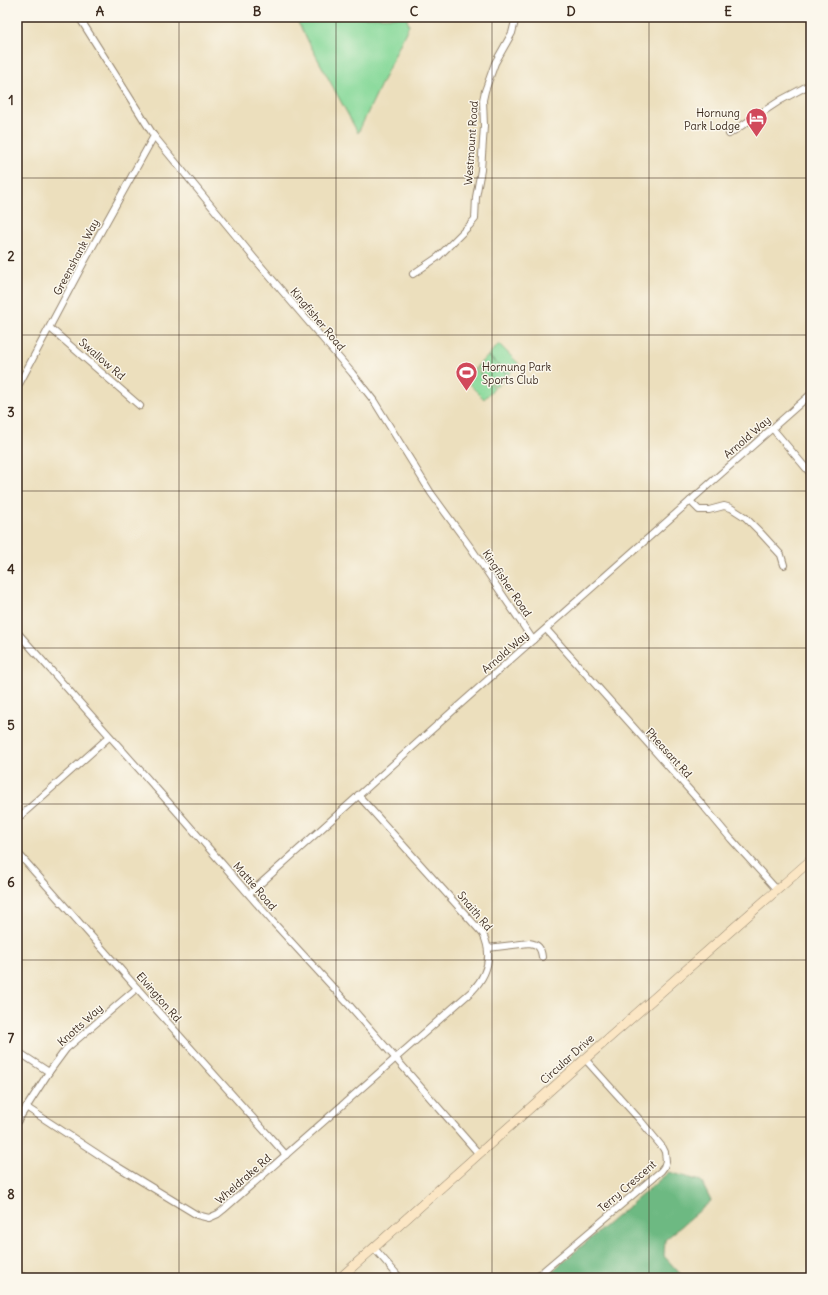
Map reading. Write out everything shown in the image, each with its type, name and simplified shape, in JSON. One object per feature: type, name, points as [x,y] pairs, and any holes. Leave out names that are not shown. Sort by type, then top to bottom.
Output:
[{"type":"street","name":"Kingfisher Road","points":[[79,17],[154,136],[374,401],[431,493],[471,548],[533,640]]},
{"type":"street","name":"Westmount Road","points":[[413,274],[438,256],[475,219],[476,197],[481,170],[484,126],[483,100],[495,63],[512,33],[516,17]]},
{"type":"street","points":[[729,134],[781,100],[811,84]]},
{"type":"street","name":"Greenshank Way","points":[[17,388],[84,262],[154,136]]},
{"type":"street","name":"Swallow Rd","points":[[50,328],[140,406]]},
{"type":"street","name":"Arnold Way","points":[[249,894],[358,795],[811,394]]},
{"type":"street","points":[[772,428],[811,474]]},
{"type":"street","points":[[690,501],[699,510],[709,510],[724,506],[731,508],[745,517],[759,530],[781,556],[784,565]]},
{"type":"street","name":"Pheasant Rd","points":[[546,629],[702,803],[731,839],[777,890]]},
{"type":"street","name":"Mattie Road","points":[[17,632],[479,1154]]},
{"type":"street","points":[[17,820],[109,737]]},
{"type":"street","name":"Snaith Rd","points":[[358,795],[483,934],[488,948],[488,961],[484,976],[480,983],[395,1058]]},
{"type":"street","name":"Elvington Rd","points":[[17,852],[286,1155]]},
{"type":"street","name":"Circular Drive","points":[[340,1278],[811,860]]},
{"type":"street","points":[[488,948],[529,943],[538,945],[542,957]]},
{"type":"street","name":"Knotts Way","points":[[17,1122],[62,1054],[75,1040],[137,988]]},
{"type":"street","points":[[17,1051],[49,1072]]},
{"type":"street","name":"Wheldrake Rd","points":[[26,1107],[110,1162],[197,1215],[206,1218],[212,1217],[223,1210],[395,1058]]},
{"type":"street","name":"Terry Crescent","points":[[534,1278],[661,1171],[666,1165],[666,1156],[663,1148],[585,1059]]},
{"type":"street","points":[[374,1248],[400,1278]]},
{"type":"street","points":[[17,1274],[24,1278]]},
{"type":"green space","points":[[295,17],[406,17],[409,25],[358,133]]},
{"type":"green space","points":[[499,344],[519,364],[508,375],[488,355]]},
{"type":"green space","points":[[488,356],[508,376],[496,387],[476,367]]},
{"type":"green space","points":[[475,368],[495,388],[484,399],[464,379]]},
{"type":"green space","points":[[669,1172],[701,1181],[711,1201],[665,1240],[664,1256],[684,1278],[544,1278]]},
{"type":"place","name":"Hornung Park Lodge","points":[[756,138]]},
{"type":"place","name":"Hornung Park Sports Club","points":[[467,392]]}]
